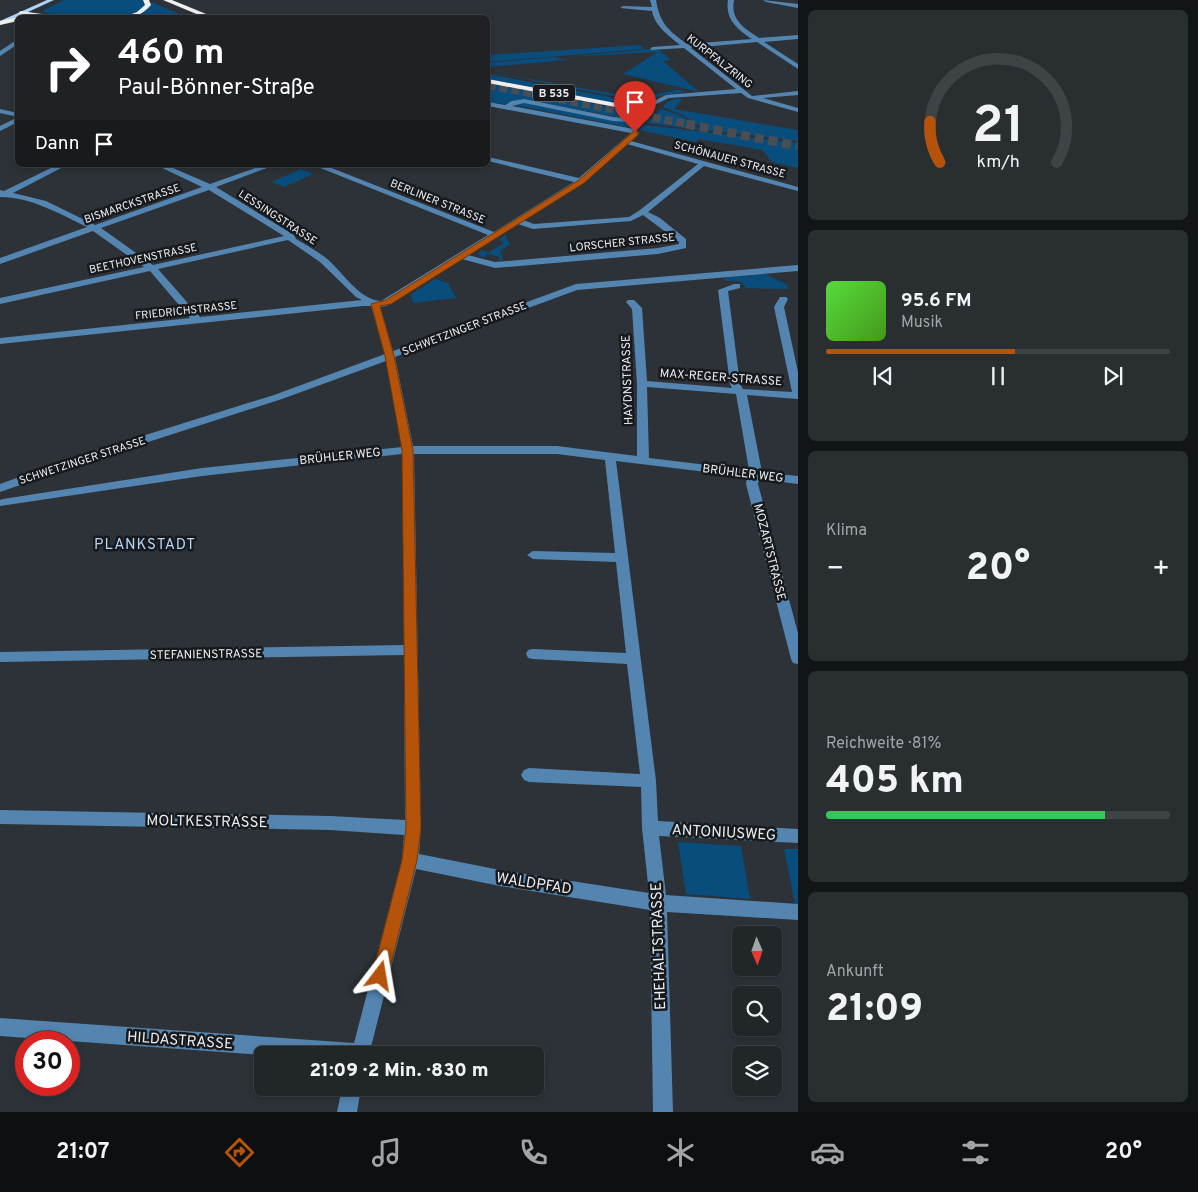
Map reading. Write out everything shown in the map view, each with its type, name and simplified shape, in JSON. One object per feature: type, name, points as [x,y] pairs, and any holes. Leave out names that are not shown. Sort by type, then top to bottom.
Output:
[{"type":"highway","points":[[131,15],[146,9],[148,5],[146,0]]},
{"type":"highway","points":[[153,0],[191,15]]},
{"type":"highway","points":[[166,0],[205,15]]},
{"type":"highway","points":[[41,4],[39,11],[45,15]]},
{"type":"highway","points":[[0,23],[15,17]]},
{"type":"highway","name":"B 535","points":[[490,80],[621,106]]},
{"type":"main road","points":[[21,15],[51,0]]},
{"type":"street","points":[[624,8],[653,9],[653,0]]},
{"type":"street","points":[[731,0],[729,11],[733,19],[746,32],[798,67]]},
{"type":"street","points":[[766,0],[798,6]]},
{"type":"street","name":"KURPFALZRING","points":[[653,9],[663,27],[750,97],[798,110]]},
{"type":"street","points":[[652,49],[798,37]]},
{"type":"street","points":[[0,54],[15,43]]},
{"type":"street","points":[[490,104],[506,107],[514,102],[524,101],[629,120],[641,117],[652,104],[668,96],[742,91]]},
{"type":"street","points":[[709,94],[717,100],[798,93]]},
{"type":"street","name":"FRIEDRICHSTRASSE","points":[[0,341],[363,303],[388,302],[581,181],[636,134],[635,132],[506,107]]},
{"type":"street","points":[[0,111],[15,114]]},
{"type":"street","points":[[0,129],[15,121]]},
{"type":"street","name":"SCHÖNAUER STRASSE","points":[[627,142],[798,189]]},
{"type":"street","points":[[490,159],[581,181]]},
{"type":"street","points":[[518,222],[533,227],[631,219],[644,212],[702,163]]},
{"type":"street","points":[[2,194],[59,167]]},
{"type":"street","name":"LESSINGSTRASSE","points":[[164,167],[209,188],[291,237],[292,240],[323,260],[359,295],[375,304]]},
{"type":"street","name":"BISMARCKSTRASSE","points":[[0,262],[266,167]]},
{"type":"street","name":"BERLINER STRASSE","points":[[322,167],[495,236]]},
{"type":"street","points":[[2,194],[43,203],[95,228],[152,268],[198,321]]},
{"type":"street","name":"LORSCHER STRASSE","points":[[463,256],[495,265],[658,251],[683,246],[683,241],[674,233],[644,212]]},
{"type":"street","name":"BEETHOVENSTRASSE","points":[[0,301],[291,237]]},
{"type":"street","name":"SCHWETZINGER STRASSE","points":[[2,488],[70,463],[278,397],[576,288],[798,268]]},
{"type":"street","name":"MOZARTSTRASSE","points":[[737,286],[723,290],[735,384],[743,397],[745,406],[755,468],[752,484],[798,659]]},
{"type":"street","points":[[783,299],[779,307],[798,396]]},
{"type":"street","name":"HAYDNSTRASSE","points":[[631,302],[637,308],[642,384],[643,460]]},
{"type":"street","points":[[362,1046],[410,860],[413,828],[408,450],[390,356],[375,304]]},
{"type":"street","name":"MAX-REGER-STRASSE","points":[[642,384],[798,396]]},
{"type":"street","name":"BRÜHLER WEG","points":[[1,509],[202,472],[408,450],[536,449],[610,456],[798,480]]},
{"type":"street","name":"EHEHALTSTRASSE","points":[[610,456],[648,781],[650,828],[658,902],[663,1112]]},
{"type":"street","points":[[1,509],[2,488]]},
{"type":"street","points":[[533,555],[622,558]]},
{"type":"street","name":"STEFANIENSTRASSE","points":[[0,657],[411,650]]},
{"type":"street","points":[[533,654],[634,659]]},
{"type":"street","points":[[529,775],[648,781]]},
{"type":"street","name":"MOLTKESTRASSE","points":[[0,817],[330,824],[413,828]]},
{"type":"street","name":"ANTONIUSWEG","points":[[650,828],[798,836]]},
{"type":"street","name":"WALDPFAD","points":[[410,860],[500,878],[658,902]]},
{"type":"street","points":[[658,902],[798,912]]},
{"type":"street","name":"HILDASTRASSE","points":[[0,1027],[254,1046]]},
{"type":"street","points":[[347,1112],[350,1096]]},
{"type":"shaded area","points":[[64,0],[143,0],[145,3],[145,7],[130,15],[53,15],[42,11]]},
{"type":"shaded area","points":[[151,2],[183,15],[135,15],[145,11]]},
{"type":"shaded area","points":[[640,45],[645,49],[490,62],[490,55]]},
{"type":"shaded area","points":[[651,49],[659,50],[671,60],[663,61],[699,92],[623,74],[658,52],[565,57]]},
{"type":"shaded area","points":[[554,57],[567,60],[490,67],[490,63]]},
{"type":"shaded area","points":[[490,72],[634,97],[677,90],[651,82],[686,92],[664,95],[645,102]]},
{"type":"shaded area","points":[[490,74],[641,103],[646,108],[637,116],[623,118],[522,99],[504,104],[490,102],[490,83],[620,109],[624,105],[490,79]]},
{"type":"shaded area","points":[[682,99],[674,109],[798,130],[798,141],[706,130],[681,114],[663,107],[667,102]]},
{"type":"shaded area","points":[[519,102],[631,121],[637,120],[643,123],[633,128],[514,105]]},
{"type":"shaded area","points":[[661,109],[680,115],[701,130],[648,123]]},
{"type":"shaded area","points":[[645,125],[798,143],[798,168],[772,162],[762,150],[699,139],[695,142],[640,130]]},
{"type":"shaded area","points":[[301,169],[313,174],[284,187],[272,182]]},
{"type":"shaded area","points":[[505,235],[510,244],[500,251],[503,260],[498,261],[500,257],[487,254],[484,258],[478,254],[482,250],[488,253],[504,243],[499,240]]},
{"type":"shaded area","points":[[767,274],[787,285],[788,289],[746,288],[740,281],[726,281],[723,278]]},
{"type":"shaded area","points":[[435,279],[448,283],[456,298],[413,303],[411,294]]},
{"type":"shaded area","points":[[678,842],[741,846],[750,899],[686,894]]},
{"type":"shaded area","points":[[784,849],[798,849],[798,904],[795,904]]},
{"type":"tunnel","points":[[490,85],[692,125]]},
{"type":"tunnel","points":[[686,124],[798,146]]},
{"type":"district","name":"PLANKSTADT","points":[[145,544]]},
{"type":"route","points":[[380,976],[410,860],[413,828],[408,450],[390,356],[375,304],[388,302],[581,181],[636,134],[635,132]]}]
